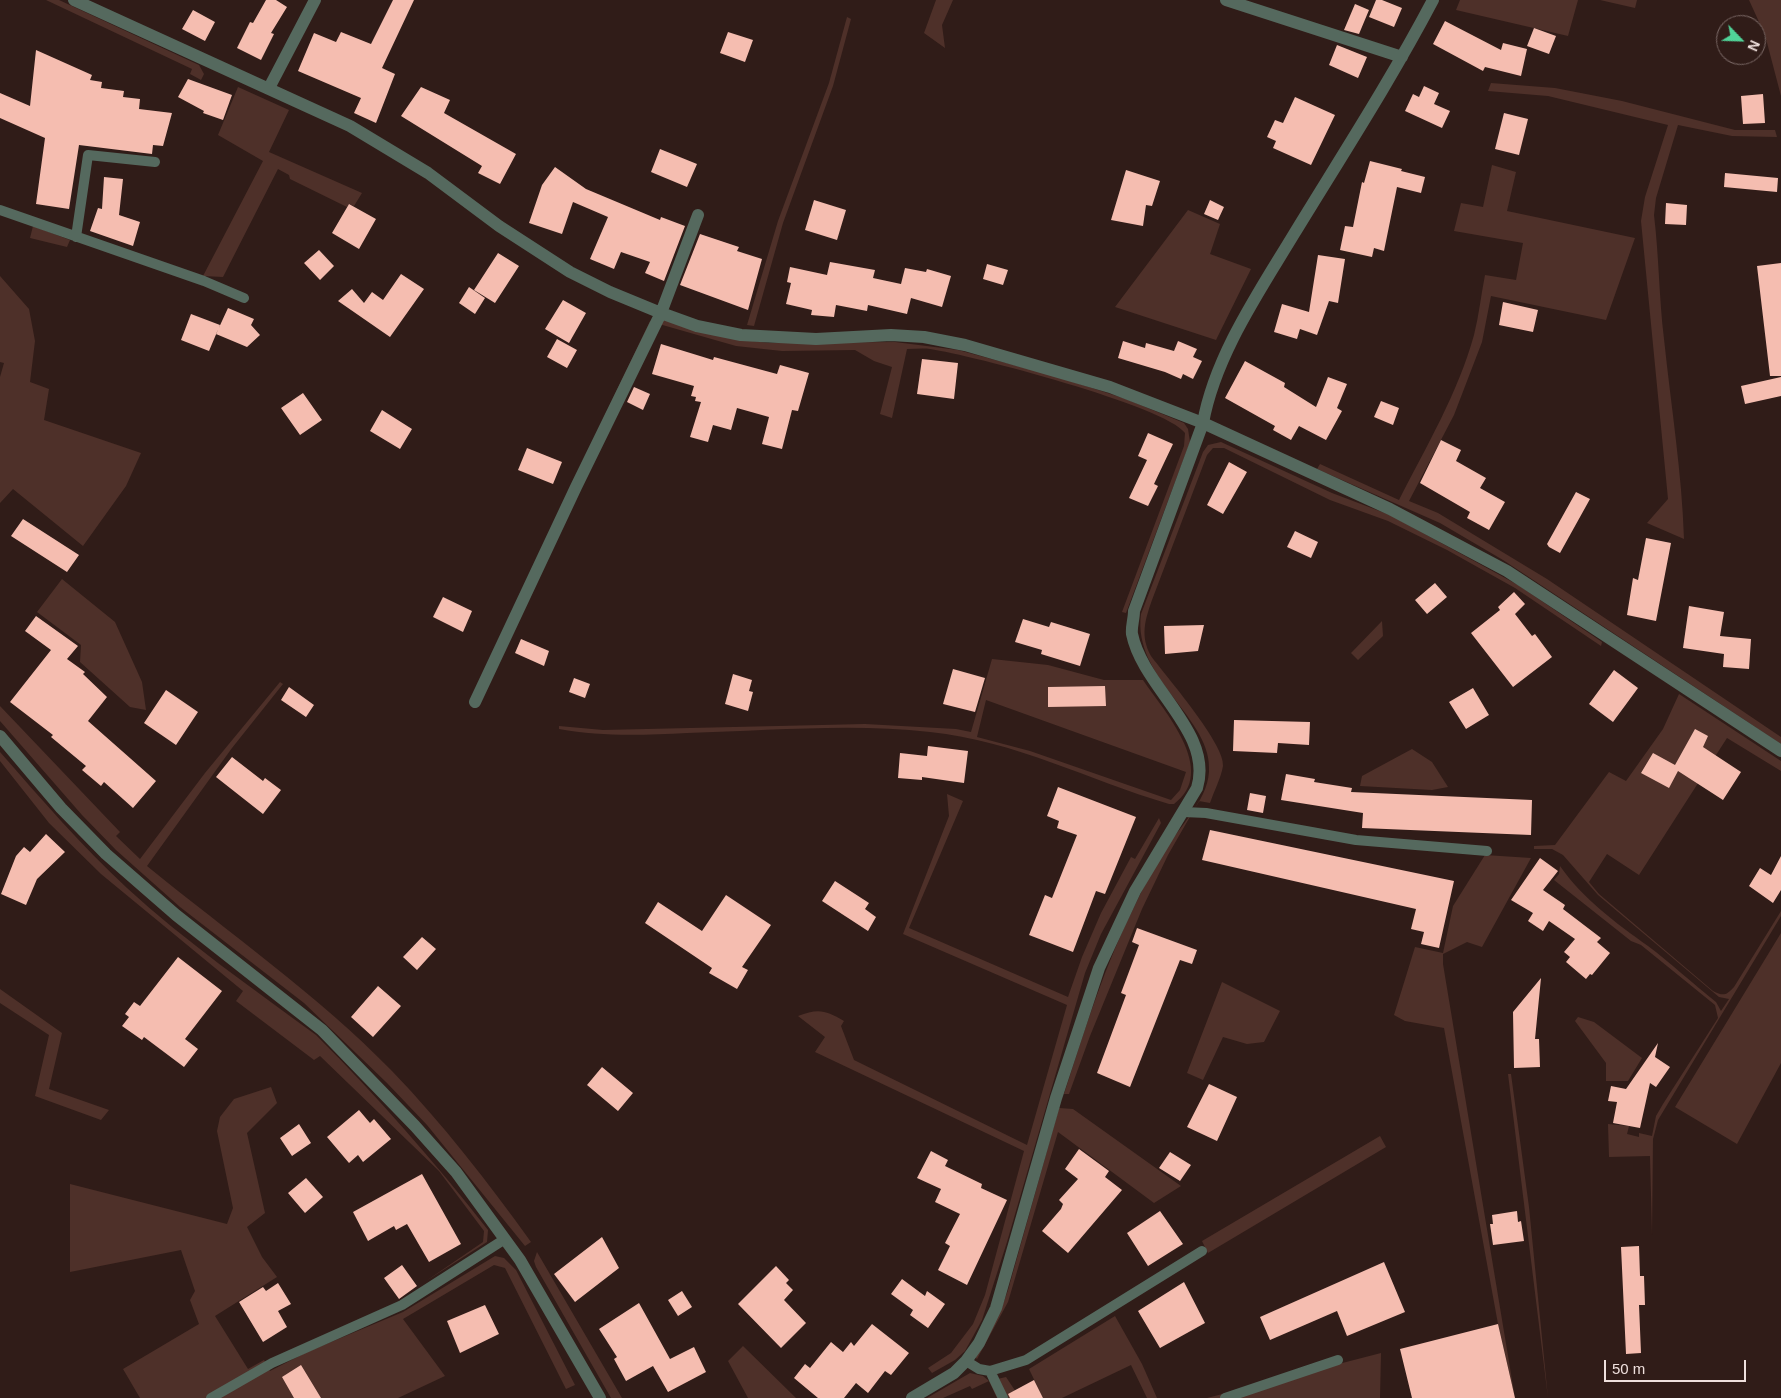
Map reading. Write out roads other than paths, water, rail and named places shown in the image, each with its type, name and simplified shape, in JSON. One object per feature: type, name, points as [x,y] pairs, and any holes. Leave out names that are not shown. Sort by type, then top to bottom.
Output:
[{"type":"street","points":[[74,0],[350,126],[420,168],[499,226],[570,272],[610,292],[661,313],[697,326],[741,335],[816,339],[891,335],[924,337],[965,345],[1110,387],[1203,424],[1390,509],[1507,571],[1781,751]]},
{"type":"street","points":[[269,88],[314,0]]},
{"type":"street","points":[[1226,0],[1402,57]]},
{"type":"street","points":[[912,1398],[954,1374],[979,1343],[996,1308],[1056,1098],[1099,968],[1134,891],[1184,812],[1197,788],[1201,776],[1198,752],[1190,735],[1146,667],[1132,632],[1134,612],[1203,424],[1208,396],[1248,308],[1402,57],[1433,0]]},
{"type":"street","points":[[475,702],[580,478],[661,313],[698,215]]},
{"type":"street","points":[[0,736],[61,808],[106,854],[176,915],[322,1030],[385,1094],[456,1172],[520,1260],[600,1398]]},
{"type":"lane","points":[[76,237],[88,155],[155,162]]},
{"type":"lane","points":[[0,210],[204,280],[244,298]]},
{"type":"lane","points":[[1184,812],[1206,813],[1356,840],[1487,851]]},
{"type":"lane","points":[[211,1398],[272,1363],[402,1305],[505,1239]]},
{"type":"lane","points":[[966,1361],[979,1369],[990,1371],[1026,1360],[1202,1251]]},
{"type":"lane","points":[[1225,1398],[1338,1360]]},
{"type":"lane","points":[[990,1371],[1003,1398]]}]
